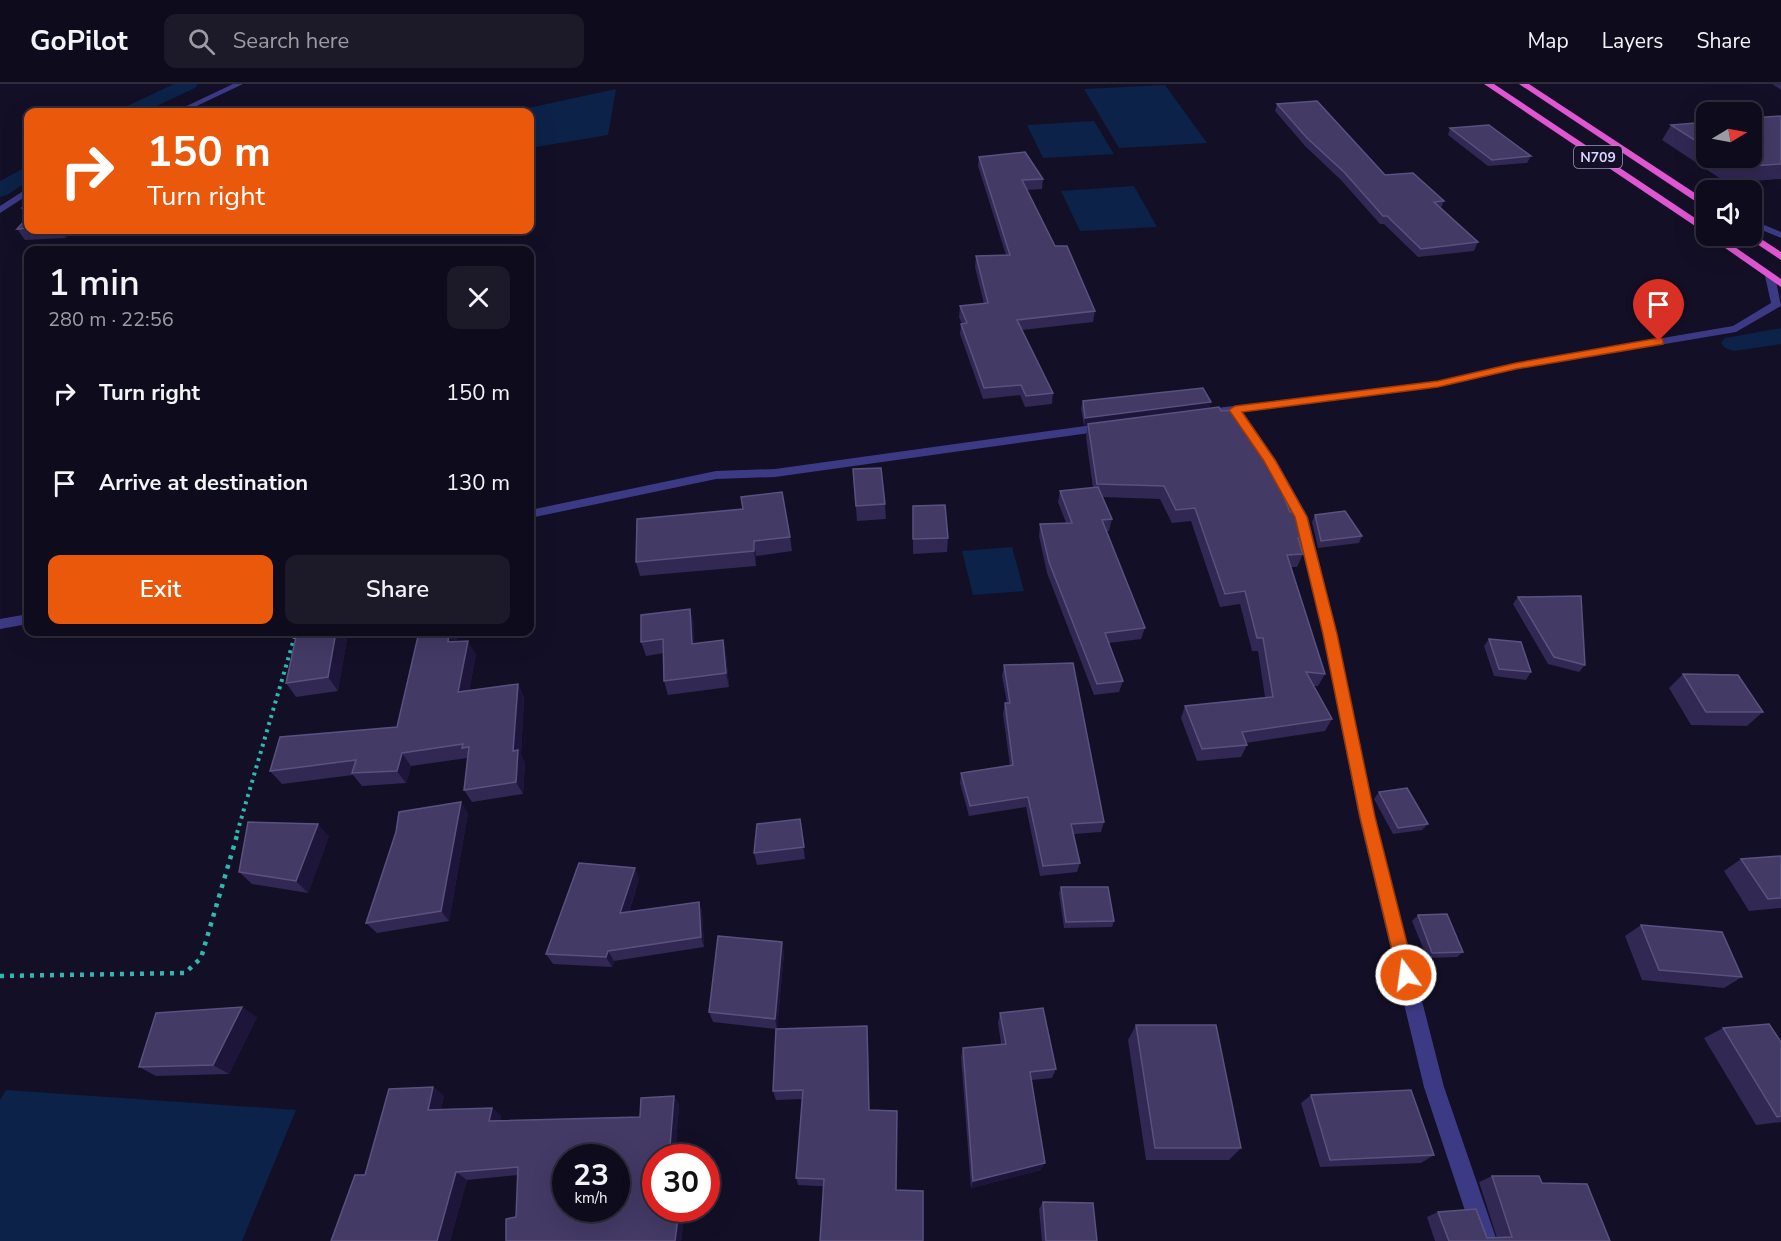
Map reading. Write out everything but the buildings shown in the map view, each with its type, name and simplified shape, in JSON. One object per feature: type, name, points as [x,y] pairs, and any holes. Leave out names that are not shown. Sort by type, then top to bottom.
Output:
[{"type":"highway","name":"N709","points":[[1488,84],[1696,224]]},
{"type":"highway","name":"N709","points":[[1523,84],[1696,199]]},
{"type":"highway","points":[[1762,244],[1781,257]]},
{"type":"highway","points":[[1727,246],[1781,284]]},
{"type":"street","points":[[187,108],[239,84]]},
{"type":"street","points":[[0,210],[24,194]]},
{"type":"street","points":[[1762,228],[1781,235]]},
{"type":"street","points":[[1200,414],[1438,384],[1516,366],[1736,329],[1777,304],[1770,276]]},
{"type":"street","points":[[1235,410],[1270,460],[1301,517],[1330,634],[1367,817],[1434,1087],[1486,1241]]},
{"type":"street","points":[[534,513],[716,476],[775,473],[1119,425]]},
{"type":"street","points":[[0,624],[24,620]]},
{"type":"path","points":[[0,976],[168,975],[185,973],[201,958],[295,636]]},
{"type":"water","points":[[1165,85],[1207,143],[1119,148],[1084,89]]},
{"type":"water","points":[[616,89],[608,135],[534,147],[534,108],[528,108]]},
{"type":"water","points":[[1094,121],[1114,154],[1043,158],[1027,125]]},
{"type":"water","points":[[1134,186],[1157,227],[1080,231],[1061,191]]},
{"type":"water","points":[[1012,547],[1024,591],[973,595],[962,551]]},
{"type":"water","points":[[6,1090],[296,1110],[242,1241],[0,1241],[0,1100]]},
{"type":"waterway","points":[[138,108],[189,84]]},
{"type":"waterway","points":[[0,191],[24,175]]},
{"type":"waterway","points":[[1734,343],[1781,336]]},
{"type":"route","points":[[1406,975],[1367,817],[1330,634],[1301,517],[1270,460],[1235,410],[1438,384],[1516,366],[1659,341]]}]
